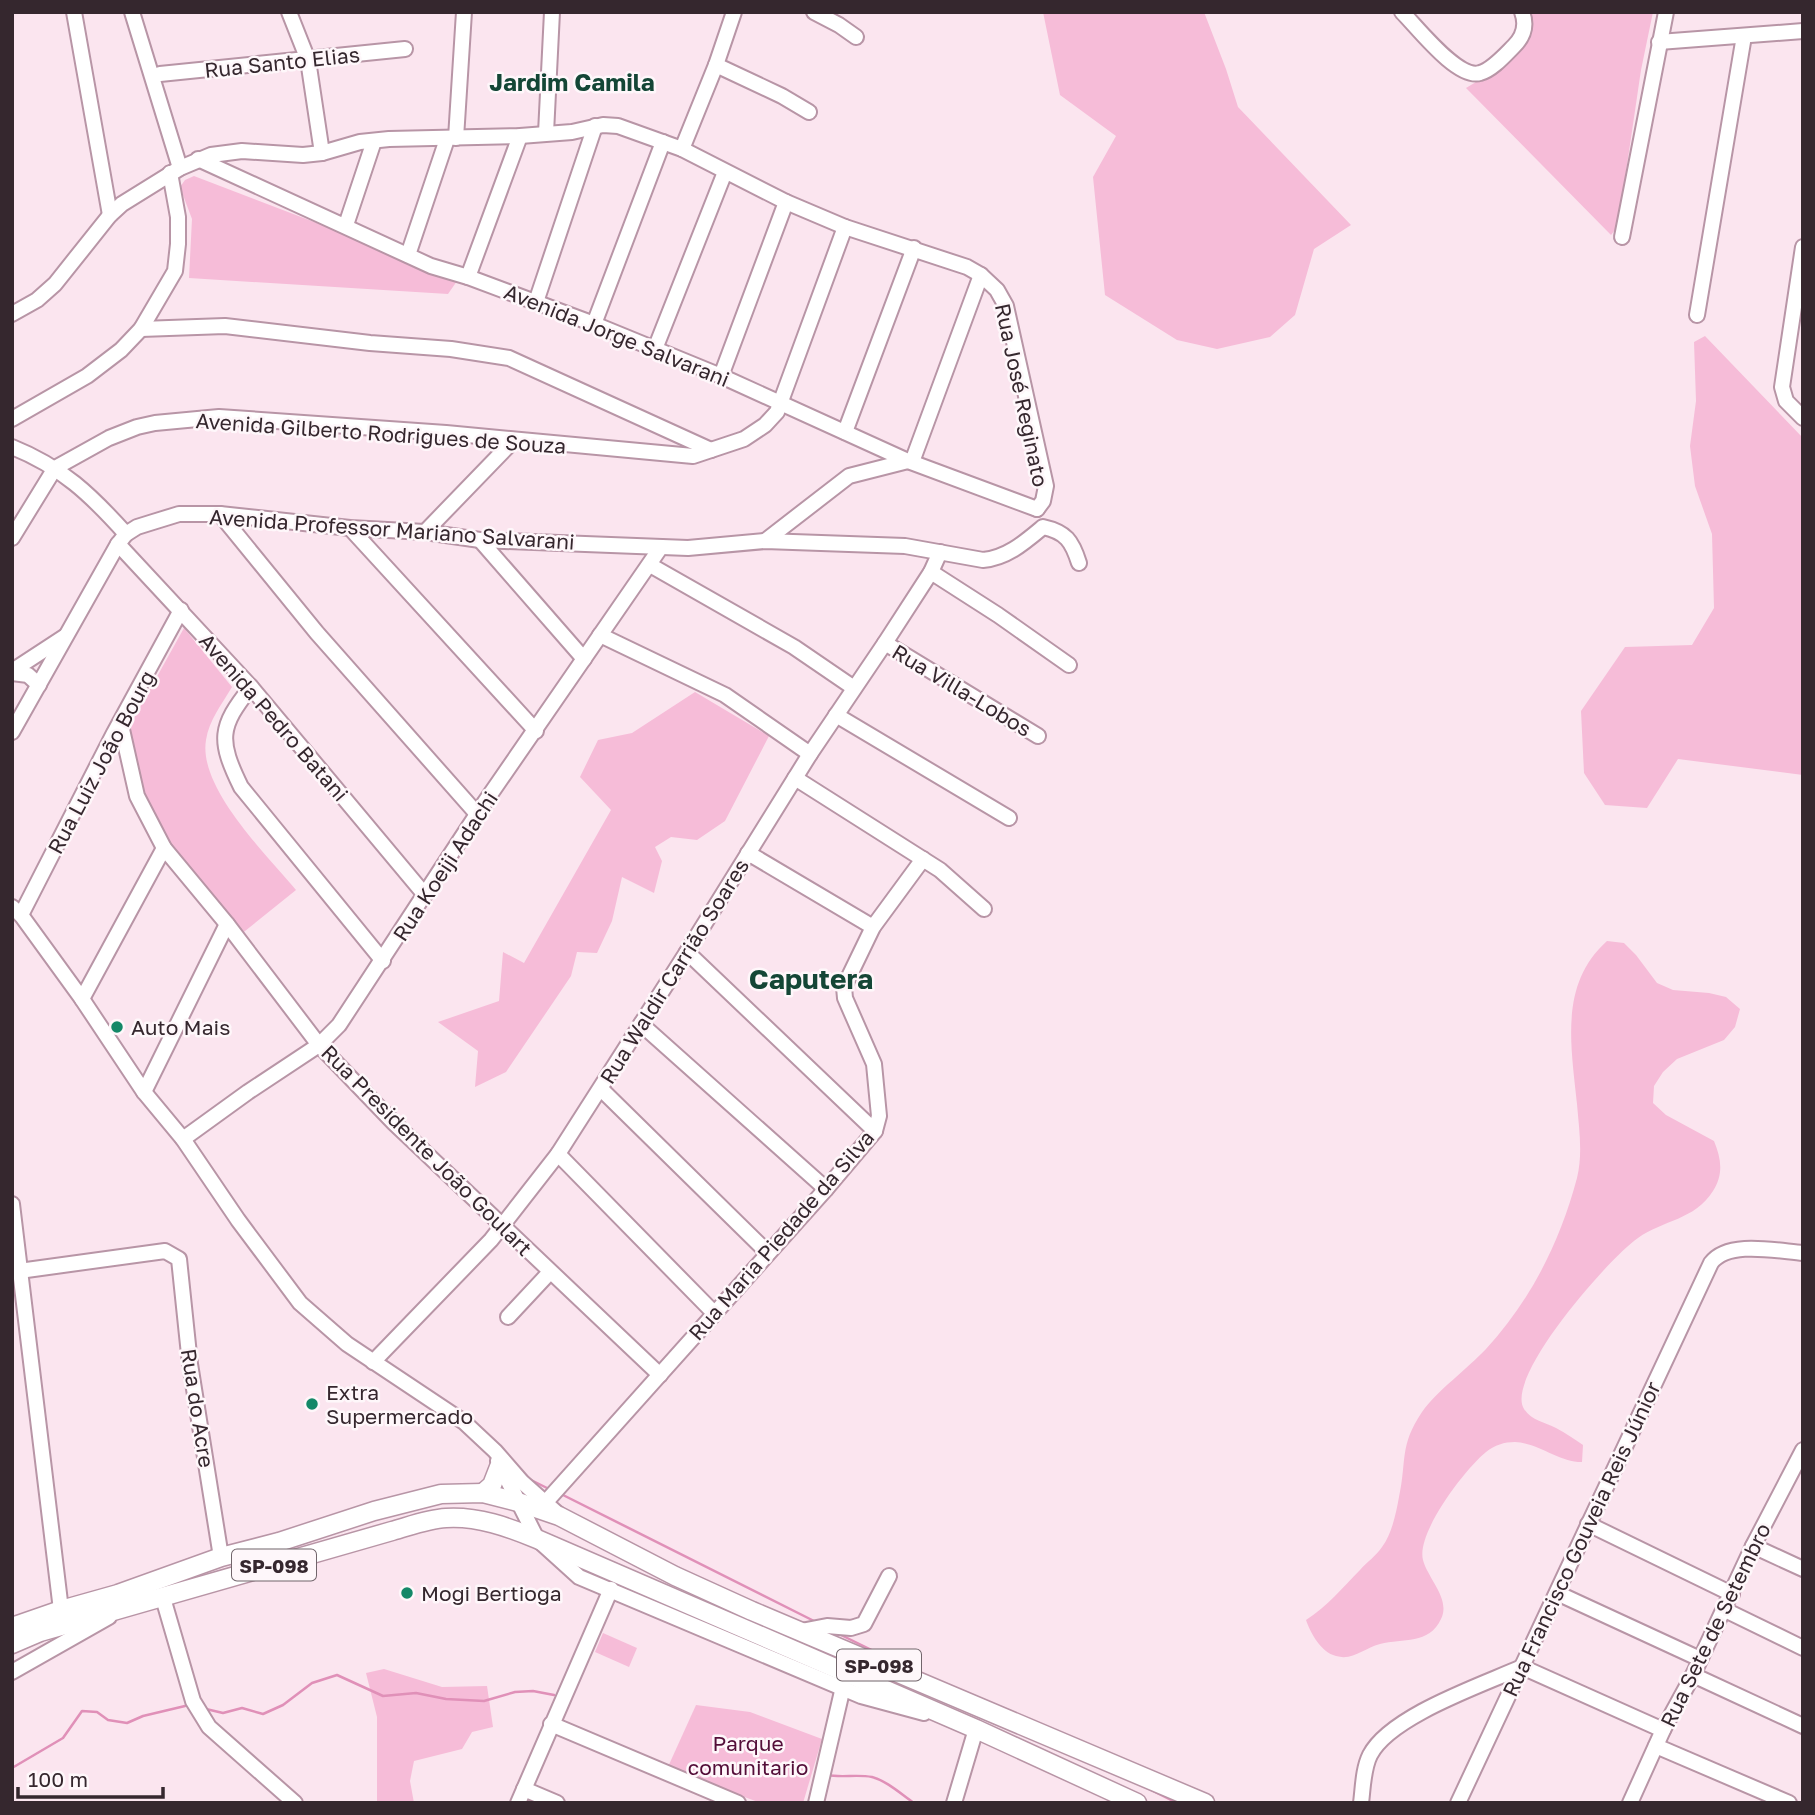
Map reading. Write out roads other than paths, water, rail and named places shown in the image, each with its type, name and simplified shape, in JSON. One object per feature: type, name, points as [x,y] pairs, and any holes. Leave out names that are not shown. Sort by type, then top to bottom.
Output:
[{"type":"main road","points":[[483,1493],[492,1485],[497,1459]]},
{"type":"main road","name":"SP-098","points":[[12,1627],[61,1609],[118,1594],[221,1557],[279,1542],[374,1511],[441,1494],[483,1493],[559,1516],[675,1576],[1205,1803]]},
{"type":"main road","points":[[369,1537],[361,1534],[360,1527],[374,1511]]},
{"type":"main road","name":"SP-098","points":[[12,1644],[40,1632],[369,1537],[453,1518],[480,1520],[506,1526],[537,1539],[976,1729],[1137,1803]]},
{"type":"main road","points":[[1104,1787],[1148,1797],[1155,1792],[1152,1780]]},
{"type":"street","points":[[74,12],[110,215]]},
{"type":"street","points":[[12,419],[87,376],[121,350],[141,329],[175,271],[178,217],[175,170],[132,12]]},
{"type":"street","points":[[289,12],[308,60],[322,153]]},
{"type":"street","points":[[408,255],[452,139],[464,12]]},
{"type":"street","points":[[547,133],[552,12]]},
{"type":"street","points":[[682,149],[734,12]]},
{"type":"street","points":[[814,12],[839,24],[856,37]]},
{"type":"street","points":[[1402,12],[1457,68],[1470,74],[1479,74],[1488,70],[1516,44],[1525,27],[1522,12]]},
{"type":"street","points":[[1622,237],[1666,12]]},
{"type":"street","points":[[1658,42],[1803,31]]},
{"type":"street","points":[[1697,316],[1744,36]]},
{"type":"street","name":"Rua Santo Elias","points":[[160,74],[405,49]]},
{"type":"street","points":[[716,65],[782,96],[809,112]]},
{"type":"street","points":[[536,302],[595,126]]},
{"type":"street","name":"Rua José Reginato","points":[[12,314],[37,300],[55,284],[110,215],[136,193],[198,159],[234,152],[303,155],[374,141],[520,136],[572,132],[595,126],[618,126],[682,149],[786,202],[845,227],[914,248],[967,267],[981,275],[997,290],[1006,306],[1046,486],[1043,500],[1037,509]]},
{"type":"street","points":[[468,277],[520,136]]},
{"type":"street","points":[[346,225],[374,141]]},
{"type":"street","points":[[594,324],[663,142]]},
{"type":"street","name":"Avenida Jorge Salvarani","points":[[198,159],[431,265],[594,324],[721,376],[910,462],[1037,509]]},
{"type":"street","points":[[655,349],[725,172]]},
{"type":"street","points":[[721,376],[786,202]]},
{"type":"street","points":[[781,403],[845,227]]},
{"type":"street","points":[[1803,247],[1782,387],[1783,397],[1803,418]]},
{"type":"street","points":[[845,432],[914,248]]},
{"type":"street","points":[[765,541],[849,476],[910,462],[981,275]]},
{"type":"street","points":[[141,329],[225,327],[451,349],[509,358],[710,450]]},
{"type":"street","name":"Avenida Gilberto Rodrigues de Souza","points":[[12,538],[55,468],[109,438],[137,427],[166,421],[219,417],[432,432],[693,456],[744,439],[765,425],[781,403]]},
{"type":"street","points":[[425,532],[513,441]]},
{"type":"street","name":"Avenida Pedro Batani","points":[[12,447],[55,468],[84,488],[181,610],[251,687],[425,895]]},
{"type":"street","points":[[1037,509],[1044,527],[1068,537],[1079,562]]},
{"type":"street","name":"Avenida Professor Mariano Salvarani","points":[[122,539],[137,527],[179,514],[220,514],[350,528],[425,532],[480,540],[688,548],[765,541],[905,546],[983,560],[993,559],[1017,548],[1044,527]]},
{"type":"street","points":[[220,514],[324,641],[478,815]]},
{"type":"street","points":[[350,528],[536,731]]},
{"type":"street","points":[[12,733],[122,539]]},
{"type":"street","points":[[480,540],[584,659]]},
{"type":"street","name":"Rua Koeiji Adachi","points":[[183,1139],[319,1045],[339,1025],[661,547]]},
{"type":"street","name":"Rua Waldir Carrião Soares","points":[[373,1362],[503,1225],[558,1154],[810,754],[886,643],[931,572],[940,552]]},
{"type":"street","points":[[650,565],[794,647],[854,688]]},
{"type":"street","points":[[931,572],[1069,665]]},
{"type":"street","name":"Rua Luiz João Bourg","points":[[17,911],[114,733],[121,725],[181,610]]},
{"type":"street","points":[[12,672],[66,635]]},
{"type":"street","points":[[600,635],[724,695],[810,754]]},
{"type":"street","name":"Rua Villa-Lobos","points":[[886,643],[1038,736]]},
{"type":"street","points":[[12,672],[24,674],[39,685]]},
{"type":"street","points":[[251,687],[226,722],[227,753],[241,788],[383,961]]},
{"type":"street","points":[[836,715],[1009,818]]},
{"type":"street","name":"Rua Presidente João Goulart","points":[[121,725],[137,796],[164,848],[227,924],[319,1045],[394,1123],[660,1375]]},
{"type":"street","points":[[795,778],[940,870],[984,909]]},
{"type":"street","points":[[82,999],[164,848]]},
{"type":"street","points":[[748,853],[873,927]]},
{"type":"street","name":"Rua Maria Piedade da Silva","points":[[545,1503],[875,1131],[879,1116],[874,1064],[845,998],[844,987],[873,927],[923,859]]},
{"type":"street","points":[[17,911],[82,999],[144,1092],[183,1139],[238,1220],[300,1303],[331,1331],[373,1362],[464,1422],[497,1459],[559,1516]]},
{"type":"street","points":[[144,1092],[227,924]]},
{"type":"street","points":[[687,953],[875,1131]]},
{"type":"street","points":[[642,1024],[826,1189]]},
{"type":"street","points":[[601,1089],[768,1253]]},
{"type":"street","points":[[558,1154],[713,1313]]},
{"type":"street","points":[[12,1204],[16,1271],[61,1609]]},
{"type":"street","name":"Rua Francisco Gouveia Reis Júnior","points":[[1458,1803],[1704,1276],[1717,1255],[1726,1250],[1741,1249],[1803,1254]]},
{"type":"street","name":"Rua do Acre","points":[[16,1271],[165,1251],[179,1259],[190,1364],[221,1557]]},
{"type":"street","points":[[508,1317],[551,1272]]},
{"type":"street","name":"Rua Sete de Setembro","points":[[1630,1803],[1663,1730],[1725,1610],[1753,1546],[1803,1450]]},
{"type":"street","points":[[497,1459],[537,1539],[579,1577],[875,1700],[952,1719]]},
{"type":"street","points":[[1588,1524],[1732,1594]]},
{"type":"street","points":[[1753,1546],[1803,1569]]},
{"type":"street","points":[[801,1631],[827,1626],[851,1628],[864,1624],[889,1576]]},
{"type":"street","points":[[557,1803],[521,1796],[611,1589]]},
{"type":"street","points":[[1557,1592],[1700,1659]]},
{"type":"street","points":[[163,1598],[199,1714],[209,1727],[295,1803]]},
{"type":"street","points":[[12,1672],[122,1610]]},
{"type":"street","points":[[1725,1610],[1803,1648]]},
{"type":"street","points":[[1362,1803],[1370,1755],[1395,1728],[1418,1714],[1522,1667],[1663,1730]]},
{"type":"street","points":[[1693,1675],[1803,1726]]},
{"type":"street","points":[[816,1803],[843,1686]]},
{"type":"street","points":[[551,1724],[738,1803]]},
{"type":"street","points":[[954,1803],[976,1729]]},
{"type":"street","points":[[1656,1746],[1789,1803]]},
{"type":"waterway","points":[[527,1478],[549,1489]]},
{"type":"waterway","points":[[559,1493],[816,1622]]},
{"type":"waterway","points":[[837,1633],[900,1664]]},
{"type":"waterway","points":[[206,1709],[223,1713],[242,1708],[263,1714],[283,1705],[312,1683],[337,1675],[383,1696],[416,1693],[446,1699],[484,1701],[515,1692],[533,1691],[554,1695]]},
{"type":"waterway","points":[[12,1768],[63,1738],[82,1711],[97,1712],[108,1720],[127,1723],[143,1716],[185,1706]]},
{"type":"waterway","points":[[827,1775],[872,1777],[914,1803]]},
{"type":"waterway","points":[[1147,1788],[1177,1803]]},
{"type":"place","name":"Auto Mais","points":[[117,1027]]},
{"type":"place","name":"Extra Supermercado","points":[[312,1404]]},
{"type":"place","name":"Mogi Bertioga","points":[[407,1593]]},
{"type":"district","name":"Jardim Camila","points":[[572,81]]},
{"type":"district","name":"Caputera","points":[[811,978]]},
{"type":"park label","name":"Parque comunitario","points":[[748,1755]]}]
